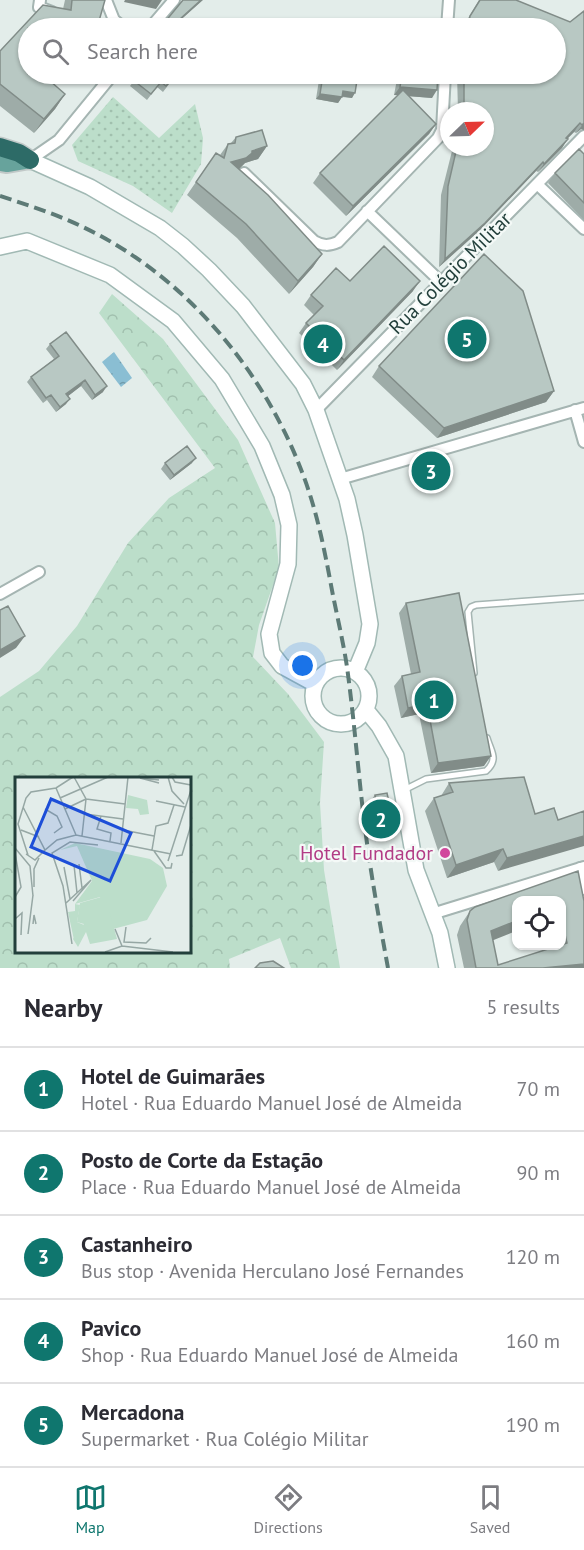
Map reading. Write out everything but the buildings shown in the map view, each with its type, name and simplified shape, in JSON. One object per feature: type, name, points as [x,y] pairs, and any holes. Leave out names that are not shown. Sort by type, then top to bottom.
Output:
[{"type":"highway","points":[[0,147],[19,153],[30,160]]},
{"type":"main road","points":[[0,154],[30,160]]},
{"type":"main road","points":[[0,163],[30,160]]},
{"type":"street","points":[[40,0],[39,7],[55,13]]},
{"type":"street","points":[[106,0],[113,18]]},
{"type":"street","points":[[159,18],[174,0]]},
{"type":"street","points":[[448,18],[449,0]]},
{"type":"street","points":[[30,160],[59,140],[105,84]]},
{"type":"street","points":[[244,173],[314,241],[329,246],[338,242],[438,138],[441,130],[444,84]]},
{"type":"street","name":"Rua Colégio Militar","points":[[316,410],[584,136]]},
{"type":"street","points":[[574,147],[584,157]]},
{"type":"street","points":[[30,160],[90,187],[160,228],[183,246],[209,270],[255,321],[303,384],[316,410],[340,478],[355,535],[370,624],[367,643],[355,672]]},
{"type":"street","points":[[537,184],[584,229]]},
{"type":"street","points":[[367,212],[441,282]]},
{"type":"street","points":[[0,247],[27,241],[110,275],[173,321],[222,380],[262,446],[282,495],[289,525],[288,564],[269,634],[272,652],[282,666],[315,684]]},
{"type":"street","points":[[340,478],[580,409],[584,442]]},
{"type":"street","points":[[0,594],[39,572]]},
{"type":"street","points":[[340,668],[355,672],[363,679],[368,690],[369,702],[366,710],[350,723],[340,725],[329,722],[318,712],[313,702],[315,684],[329,670],[340,668]]},
{"type":"street","points":[[366,710],[379,726],[396,756],[416,870],[440,933],[447,968]]},
{"type":"street","points":[[432,914],[582,870],[584,889]]},
{"type":"lane","points":[[475,678],[468,612],[471,607],[584,597]]},
{"type":"lane","points":[[403,791],[426,779],[486,771],[494,759],[485,731]]},
{"type":"green space","points":[[113,97],[159,138],[195,104],[203,138],[201,164],[172,213],[133,186],[78,161],[72,145]]},
{"type":"green space","points":[[112,294],[163,339],[238,440],[275,523],[279,568],[259,625],[253,657],[288,694],[324,742],[320,803],[324,870],[340,968],[291,968],[280,938],[229,959],[230,968],[0,968],[0,697],[39,671],[77,626],[128,543],[169,498],[215,468],[99,313]]},
{"type":"water","points":[[114,352],[132,378],[121,387],[102,362]]},
{"type":"railway","points":[[0,196],[83,227],[120,247],[154,271],[186,298],[216,329],[266,397],[286,434],[302,472],[315,514],[344,647],[366,839],[388,968]]},
{"type":"place","name":"Mercadona","points":[[467,339]]},
{"type":"place","name":"Pavico","points":[[323,344]]},
{"type":"place","name":"Castanheiro","points":[[431,471]]},
{"type":"place","name":"Hotel de Guimarães","points":[[434,700]]},
{"type":"place","name":"Posto de Corte da Estação","points":[[381,819]]},
{"type":"place","name":"Hotel Fundador","points":[[445,853]]}]
